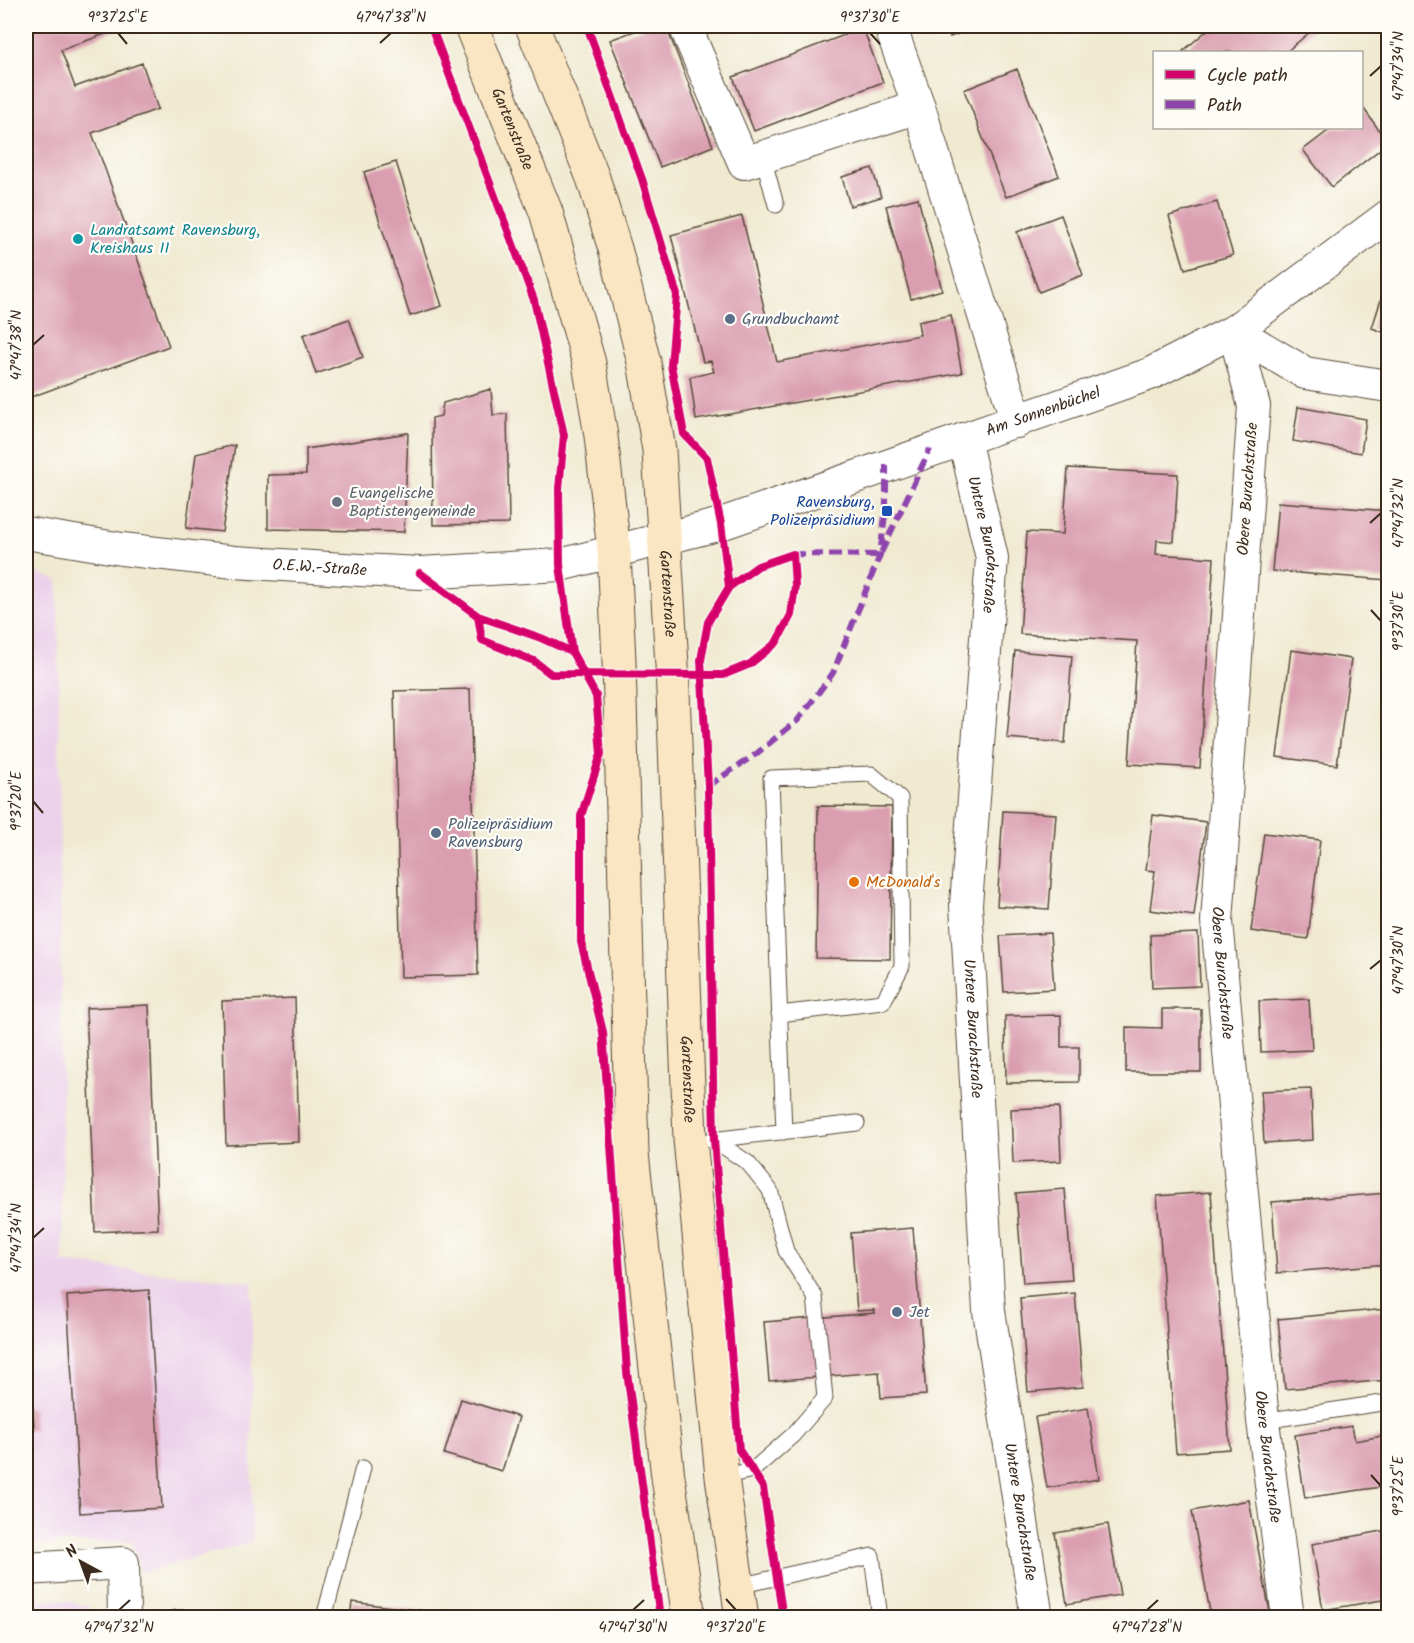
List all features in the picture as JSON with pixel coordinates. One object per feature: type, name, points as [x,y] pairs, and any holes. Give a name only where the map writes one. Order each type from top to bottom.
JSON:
[{"type":"main road","name":"Gartenstraße","points":[[471,26],[546,212],[589,363],[614,551],[632,1153],[668,1477],[688,1617]]},
{"type":"main road","name":"Gartenstraße","points":[[532,26],[592,178],[644,362],[659,450],[722,1477],[740,1602]]},
{"type":"street","points":[[685,26],[744,163],[919,107]]},
{"type":"street","points":[[890,26],[919,107],[1017,422]]},
{"type":"street","name":"Am Sonnenbüchel","points":[[665,538],[721,524],[1150,374],[1234,331],[1389,216]]},
{"type":"street","points":[[1234,331],[1305,373],[1389,386]]},
{"type":"street","name":"Obere Burachstraße","points":[[1234,331],[1254,406],[1217,921],[1263,1420],[1287,1617]]},
{"type":"street","name":"Untere Burachstraße","points":[[964,438],[992,558],[966,905],[988,1299],[1037,1617]]},
{"type":"street","name":"O.E.W.-Straße","points":[[26,533],[122,549],[234,562],[410,573],[483,571],[560,565],[614,551]]},
{"type":"street","name":"Gartenstraße","points":[[614,551],[665,538]]},
{"type":"street","points":[[26,1569],[123,1563],[124,1617]]},
{"type":"lane","points":[[763,157],[776,205]]},
{"type":"lane","points":[[779,1014],[883,1002],[902,966],[900,798],[871,774],[771,778],[779,1014],[784,1132]]},
{"type":"lane","points":[[702,1139],[857,1124]]},
{"type":"lane","points":[[702,1139],[748,1163],[770,1190],[786,1251],[815,1297],[825,1398],[793,1435],[753,1470],[722,1477]]},
{"type":"lane","points":[[1263,1420],[1389,1402]]},
{"type":"lane","points":[[324,1617],[363,1468]]},
{"type":"lane","points":[[740,1602],[872,1556],[880,1617]]},
{"type":"lane","points":[[176,1617],[190,1617]]},
{"type":"shaded area","points":[[26,569],[58,580],[63,1263],[252,1282],[252,1542],[141,1573],[131,1541],[26,1545]]},
{"type":"shaded area","points":[[59,1599],[88,1606],[96,1617],[26,1617],[26,1600]]},
{"type":"building","name":"Landratsamt Ravensburg, Kreishaus II","points":[[26,26],[127,26],[61,50],[75,87],[142,63],[158,109],[92,133],[169,346],[26,399]]},
{"type":"building","points":[[648,26],[666,26],[713,146],[660,167],[610,40]]},
{"type":"building","points":[[946,26],[979,26],[950,37]]},
{"type":"building","points":[[1212,26],[1317,26],[1287,51],[1183,51]]},
{"type":"building","points":[[863,28],[883,82],[754,131],[733,77]]},
{"type":"building","points":[[1017,69],[1059,176],[1006,197],[964,90]]},
{"type":"building","points":[[1363,107],[1388,143],[1332,187],[1303,150],[1331,129],[1363,129]]},
{"type":"building","points":[[396,162],[442,306],[410,316],[364,172]]},
{"type":"building","points":[[872,168],[881,197],[850,206],[842,177]]},
{"type":"building","points":[[918,198],[942,290],[911,299],[886,206]]},
{"type":"building","points":[[1217,202],[1233,255],[1185,269],[1169,216]]},
{"type":"building","points":[[1061,215],[1083,275],[1039,292],[1017,232]]},
{"type":"building","name":"Grundbuchamt","points":[[742,216],[777,362],[920,335],[918,322],[951,315],[962,373],[696,420],[690,377],[714,372],[711,361],[703,362],[671,235]]},
{"type":"building","points":[[1388,277],[1388,334],[1372,328]]},
{"type":"building","points":[[349,319],[363,357],[316,374],[303,335]]},
{"type":"building","points":[[491,389],[493,415],[507,414],[509,524],[433,525],[432,418],[441,416],[443,403]]},
{"type":"building","points":[[1298,407],[1366,419],[1361,453],[1293,441]]},
{"type":"building","name":"Evangelische Baptistengemeinde","points":[[408,433],[404,532],[268,529],[268,475],[306,474],[306,449]]},
{"type":"building","points":[[235,445],[222,532],[186,528],[196,454]]},
{"type":"building","points":[[1068,468],[1178,474],[1174,542],[1157,540],[1156,554],[1214,558],[1200,768],[1129,764],[1137,641],[1020,634],[1027,532],[1063,534]]},
{"type":"building","points":[[1278,502],[1388,511],[1388,580],[1272,571]]},
{"type":"building","points":[[1291,650],[1351,659],[1337,765],[1277,757]]},
{"type":"building","points":[[1015,651],[1072,656],[1065,743],[1007,738]]},
{"type":"building","name":"Polizeipräsidium Ravensburg","points":[[470,689],[478,975],[401,977],[394,691]]},
{"type":"building","name":"McDonald's","points":[[818,806],[892,807],[890,959],[816,958]]},
{"type":"building","points":[[1003,811],[1056,814],[1049,909],[997,906]]},
{"type":"building","points":[[1153,815],[1206,822],[1194,916],[1150,910],[1155,871],[1146,870]]},
{"type":"building","points":[[1264,833],[1320,840],[1308,939],[1251,931]]},
{"type":"building","points":[[1050,933],[1054,989],[1004,992],[1000,936]]},
{"type":"building","points":[[1198,933],[1200,986],[1152,988],[1150,935]]},
{"type":"building","points":[[295,998],[299,1142],[226,1145],[222,1001]]},
{"type":"building","points":[[1309,999],[1312,1050],[1261,1052],[1259,1001]]},
{"type":"building","points":[[149,1005],[158,1229],[95,1232],[86,1008]]},
{"type":"building","points":[[1162,1009],[1201,1009],[1201,1072],[1126,1072],[1126,1027],[1162,1028]]},
{"type":"building","points":[[1061,1015],[1061,1047],[1079,1047],[1079,1082],[1006,1083],[1005,1016]]},
{"type":"building","points":[[1311,1089],[1313,1140],[1264,1143],[1261,1091]]},
{"type":"building","points":[[1059,1107],[1061,1161],[1013,1163],[1011,1109]]},
{"type":"building","points":[[1065,1189],[1072,1280],[1023,1283],[1016,1193]]},
{"type":"building","points":[[1211,1192],[1230,1449],[1176,1453],[1157,1196]]},
{"type":"building","points":[[1388,1193],[1388,1264],[1277,1273],[1272,1202]]},
{"type":"building","points":[[913,1228],[926,1395],[881,1398],[879,1372],[769,1381],[764,1322],[875,1313],[874,1310],[857,1311],[851,1233]]},
{"type":"building","points":[[149,1290],[162,1508],[80,1513],[67,1296]]},
{"type":"building","points":[[1075,1293],[1083,1387],[1028,1392],[1020,1298]]},
{"type":"building","points":[[1388,1309],[1388,1380],[1285,1389],[1278,1319]]},
{"type":"building","points":[[461,1399],[519,1417],[502,1471],[444,1454]]},
{"type":"building","points":[[26,1407],[33,1407],[34,1430],[26,1431]]},
{"type":"building","points":[[1088,1408],[1099,1479],[1047,1488],[1035,1417]]},
{"type":"building","points":[[1352,1426],[1355,1441],[1388,1435],[1388,1486],[1305,1498],[1295,1435]]},
{"type":"building","points":[[1249,1500],[1271,1618],[1211,1618],[1192,1511]]},
{"type":"building","points":[[1108,1524],[1120,1595],[1067,1604],[1055,1533]]},
{"type":"building","points":[[1388,1530],[1388,1599],[1323,1610],[1312,1544]]},
{"type":"building","points":[[352,1602],[463,1616],[463,1618],[350,1618]]},
{"type":"marked path","points":[[793,554],[880,555],[930,449]]},
{"type":"marked path","points":[[708,786],[756,754],[798,720],[833,673],[880,555],[886,507],[886,465]]},
{"type":"cycle path","points":[[431,26],[534,300],[564,435],[559,489],[560,565],[572,652],[596,696],[601,754],[581,816],[581,942],[603,1032],[627,1372],[660,1618]]},
{"type":"cycle path","points":[[587,26],[642,179],[677,295],[671,365],[684,434],[707,458],[721,524],[729,587],[708,622],[701,660],[708,786],[714,1140],[739,1450],[763,1487],[783,1618]]},
{"type":"cycle path","points":[[478,616],[482,640],[534,661],[551,674],[723,675],[750,664],[776,643],[791,615],[795,586],[793,554],[758,566],[729,587]]},
{"type":"cycle path","points":[[420,573],[478,616],[541,638],[572,652]]},
{"type":"place","name":"Landratsamt Ravensburg, Kreishaus II","points":[[78,239]]},
{"type":"place","name":"Grundbuchamt","points":[[730,319]]},
{"type":"place","name":"Evangelische Baptistengemeinde","points":[[337,502]]},
{"type":"place","name":"Ravensburg, Polizeipräsidium","points":[[887,511]]},
{"type":"place","name":"Polizeipräsidium Ravensburg","points":[[436,833]]},
{"type":"place","name":"McDonald's","points":[[854,882]]},
{"type":"place","name":"Jet","points":[[897,1312]]}]
